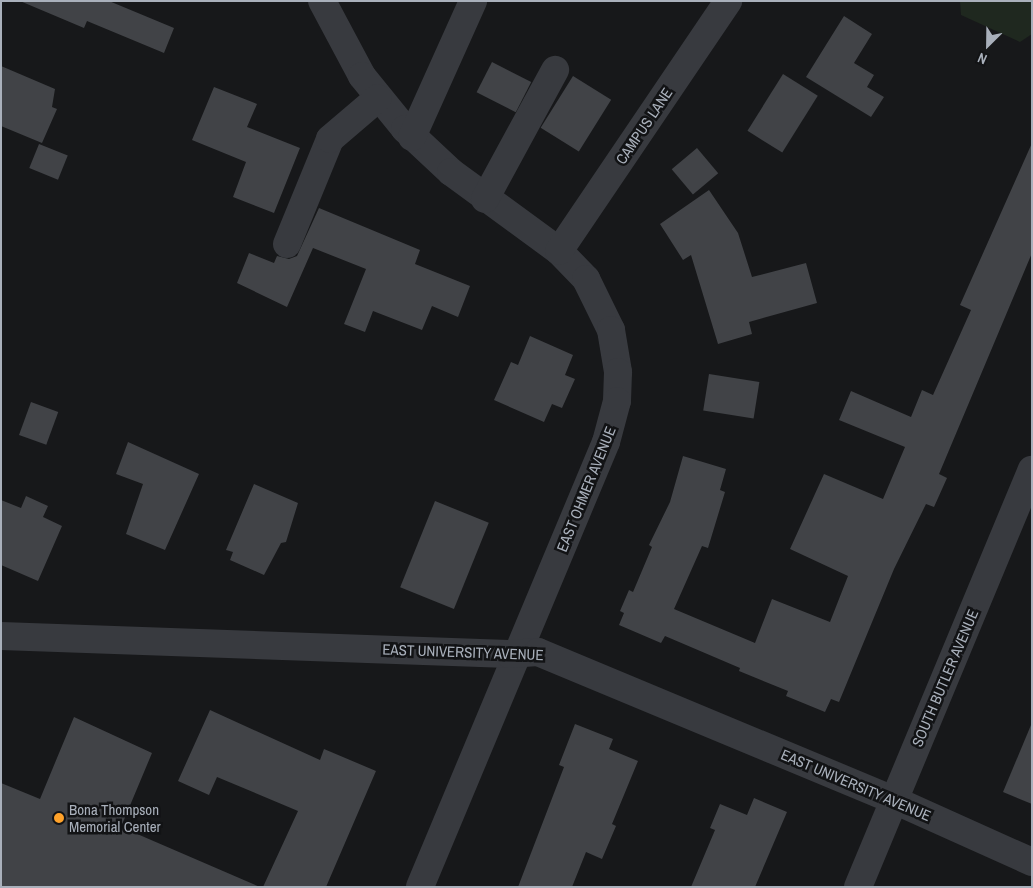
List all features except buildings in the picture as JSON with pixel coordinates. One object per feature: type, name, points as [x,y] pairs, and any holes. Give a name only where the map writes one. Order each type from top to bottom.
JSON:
[{"type":"street","name":"EAST OHMER AVENUE","points":[[322,1],[347,53],[378,98],[412,137],[486,199],[559,251],[586,279],[612,330],[618,372],[617,401],[606,442],[420,887]]},
{"type":"street","points":[[412,137],[473,1]]},
{"type":"street","name":"CAMPUS LANE","points":[[559,251],[728,1]]},
{"type":"street","points":[[486,199],[555,70]]},
{"type":"street","points":[[287,244],[330,139],[378,98]]},
{"type":"street","name":"SOUTH BUTLER AVENUE","points":[[858,887],[1032,470]]},
{"type":"street","name":"EAST UNIVERSITY AVENUE","points":[[1,636],[549,654],[894,800],[1032,862]]},
{"type":"shaded area","points":[[960,1],[1032,1],[1032,34],[1020,42],[961,15]]},
{"type":"place","name":"Bona Thompson Memorial Center","points":[[59,818]]}]
